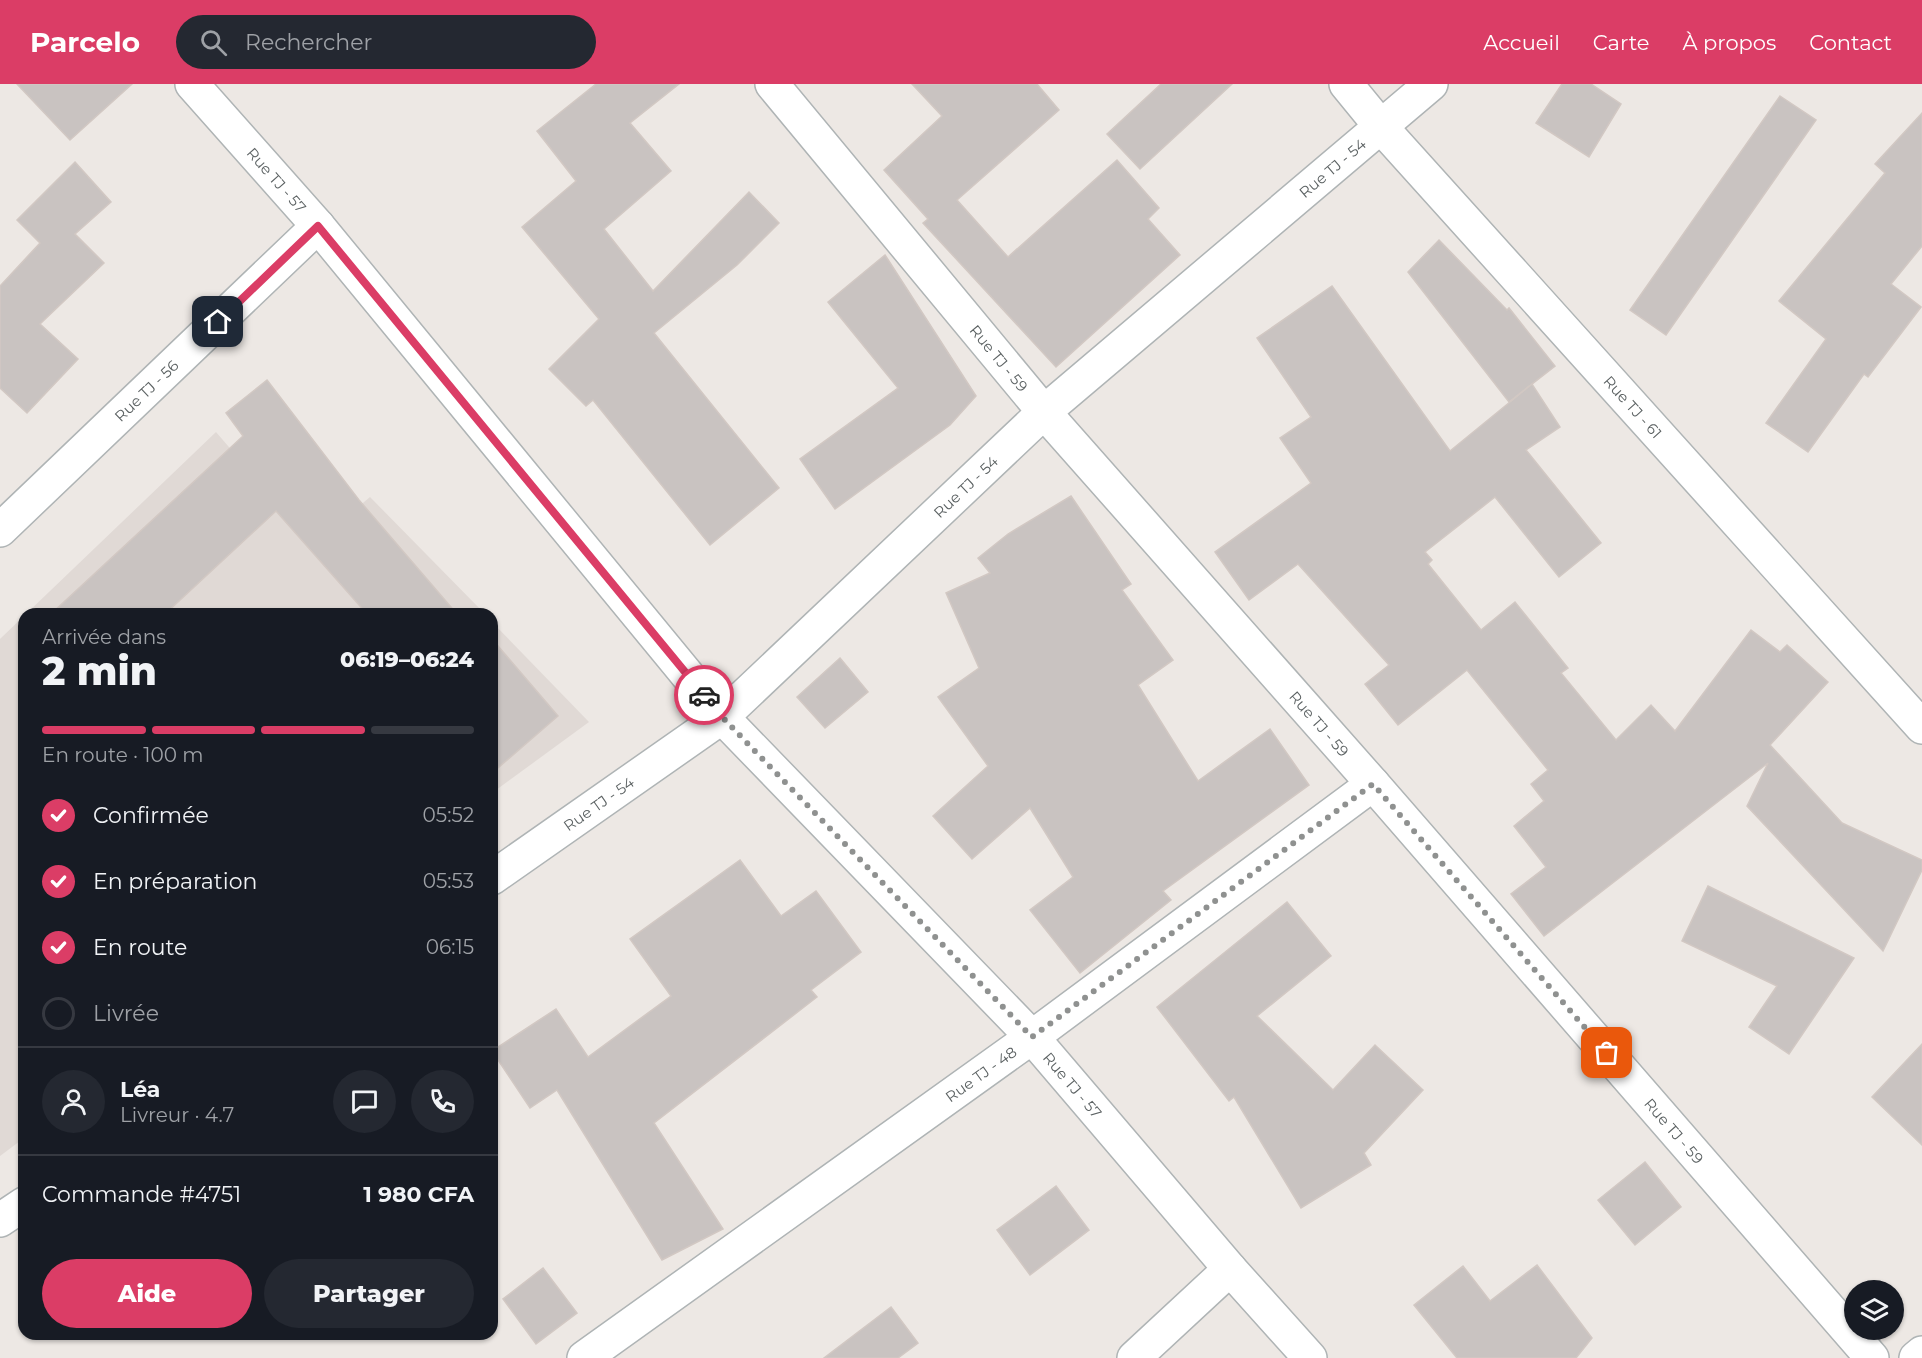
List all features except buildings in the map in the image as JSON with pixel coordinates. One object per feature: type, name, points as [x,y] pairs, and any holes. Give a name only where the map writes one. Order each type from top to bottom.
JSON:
[{"type":"street","name":"Rue TJ - 57","points":[[192,84],[318,226],[722,717],[1032,1037],[1230,1269],[1310,1358]]},
{"type":"street","name":"Rue TJ - 59","points":[[772,84],[1044,412],[1373,784],[1872,1358]]},
{"type":"street","name":"Rue TJ - 61","points":[[1346,84],[1382,128],[1922,727]]},
{"type":"street","name":"Rue TJ - 54","points":[[498,874],[722,717],[1044,412],[1382,128],[1431,84]]},
{"type":"street","name":"Rue TJ - 56","points":[[0,530],[318,226]]},
{"type":"street","name":"Rue TJ - 48","points":[[584,1358],[1032,1037],[1373,784]]},
{"type":"street","points":[[0,1220],[18,1208]]},
{"type":"street","points":[[1134,1358],[1230,1269]]},
{"type":"street","points":[[1916,1358],[1922,1353]]},
{"type":"shaded area","points":[[216,432],[313,545],[370,497],[479,608],[32,608]]},
{"type":"shaded area","points":[[18,622],[18,1142],[0,1156],[0,639]]},
{"type":"shaded area","points":[[498,628],[589,722],[498,789]]},
{"type":"way so far","points":[[704,695],[722,717],[1032,1037],[1373,784],[1607,1053]]},
{"type":"route","points":[[218,322],[318,226],[704,695]]}]
